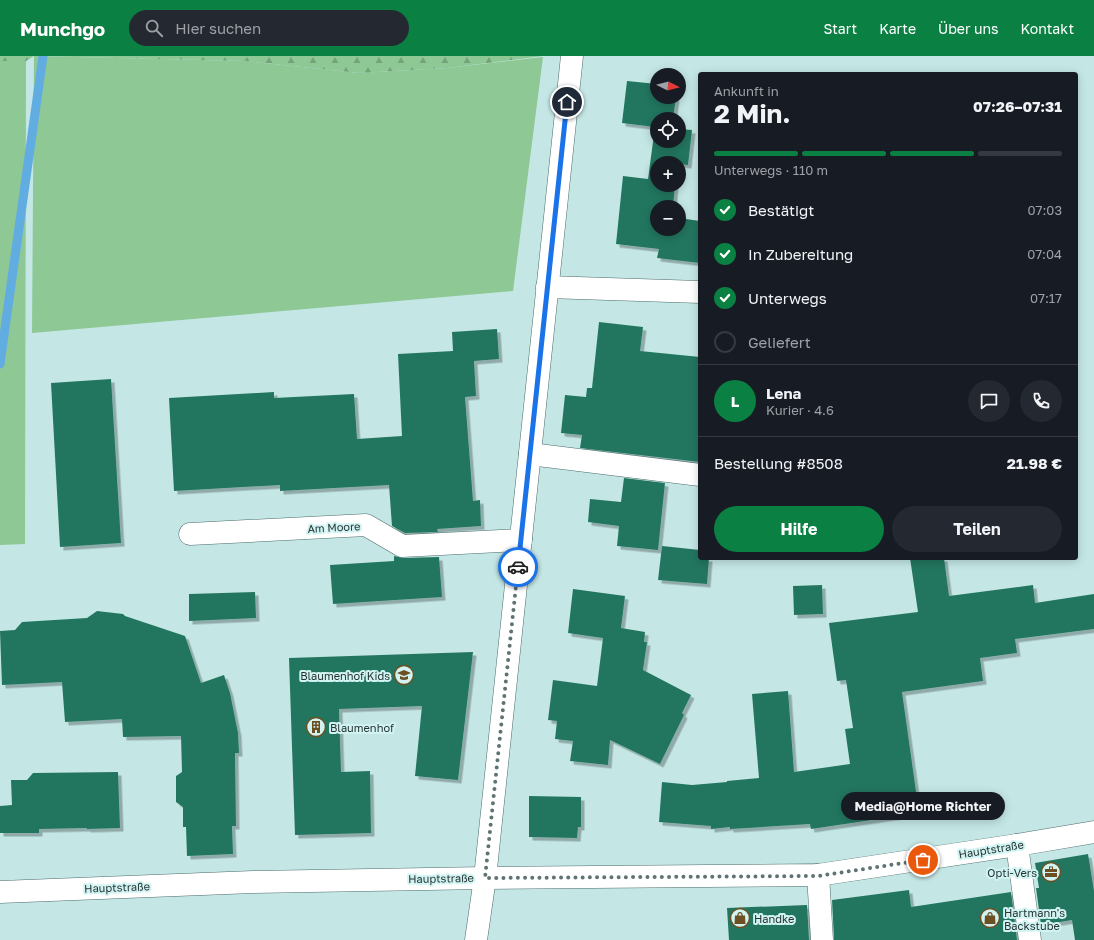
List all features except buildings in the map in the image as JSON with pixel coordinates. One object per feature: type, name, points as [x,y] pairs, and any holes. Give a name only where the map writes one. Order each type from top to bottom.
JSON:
[{"type":"street","points":[[476,940],[485,878],[572,56]]},
{"type":"street","points":[[547,288],[698,292]]},
{"type":"street","points":[[530,454],[698,475]]},
{"type":"street","name":"Am Moore","points":[[190,534],[366,525],[402,546],[521,540]]},
{"type":"street","name":"Hauptstraße","points":[[0,892],[253,882],[485,878],[818,876],[1094,832]]},
{"type":"street","points":[[1016,845],[1030,940]]},
{"type":"street","points":[[818,876],[822,940]]},
{"type":"green space","points":[[0,56],[34,56],[26,61],[0,61]]},
{"type":"green space","points":[[34,56],[244,61],[359,73],[447,68],[543,57],[513,291],[32,333]]},
{"type":"green space","points":[[34,56],[543,56],[447,68],[359,73],[244,61]]},
{"type":"green space","points":[[0,61],[26,61],[25,544],[0,545]]},
{"type":"waterway","points":[[0,364],[43,56]]},
{"type":"way so far","points":[[518,567],[485,878],[818,876],[923,860]]},
{"type":"place","name":"Blaumenhof Kids","points":[[404,675]]},
{"type":"place","name":"Blaumenhof","points":[[316,727]]},
{"type":"place","name":"Media@Home Richter","points":[[923,860]]},
{"type":"place","name":"Opti-Vers","points":[[1051,872]]},
{"type":"place","name":"Handke","points":[[740,918]]},
{"type":"place","name":"Hartmann's Backstube","points":[[990,918]]},
{"type":"route","points":[[518,567],[567,102]]}]
